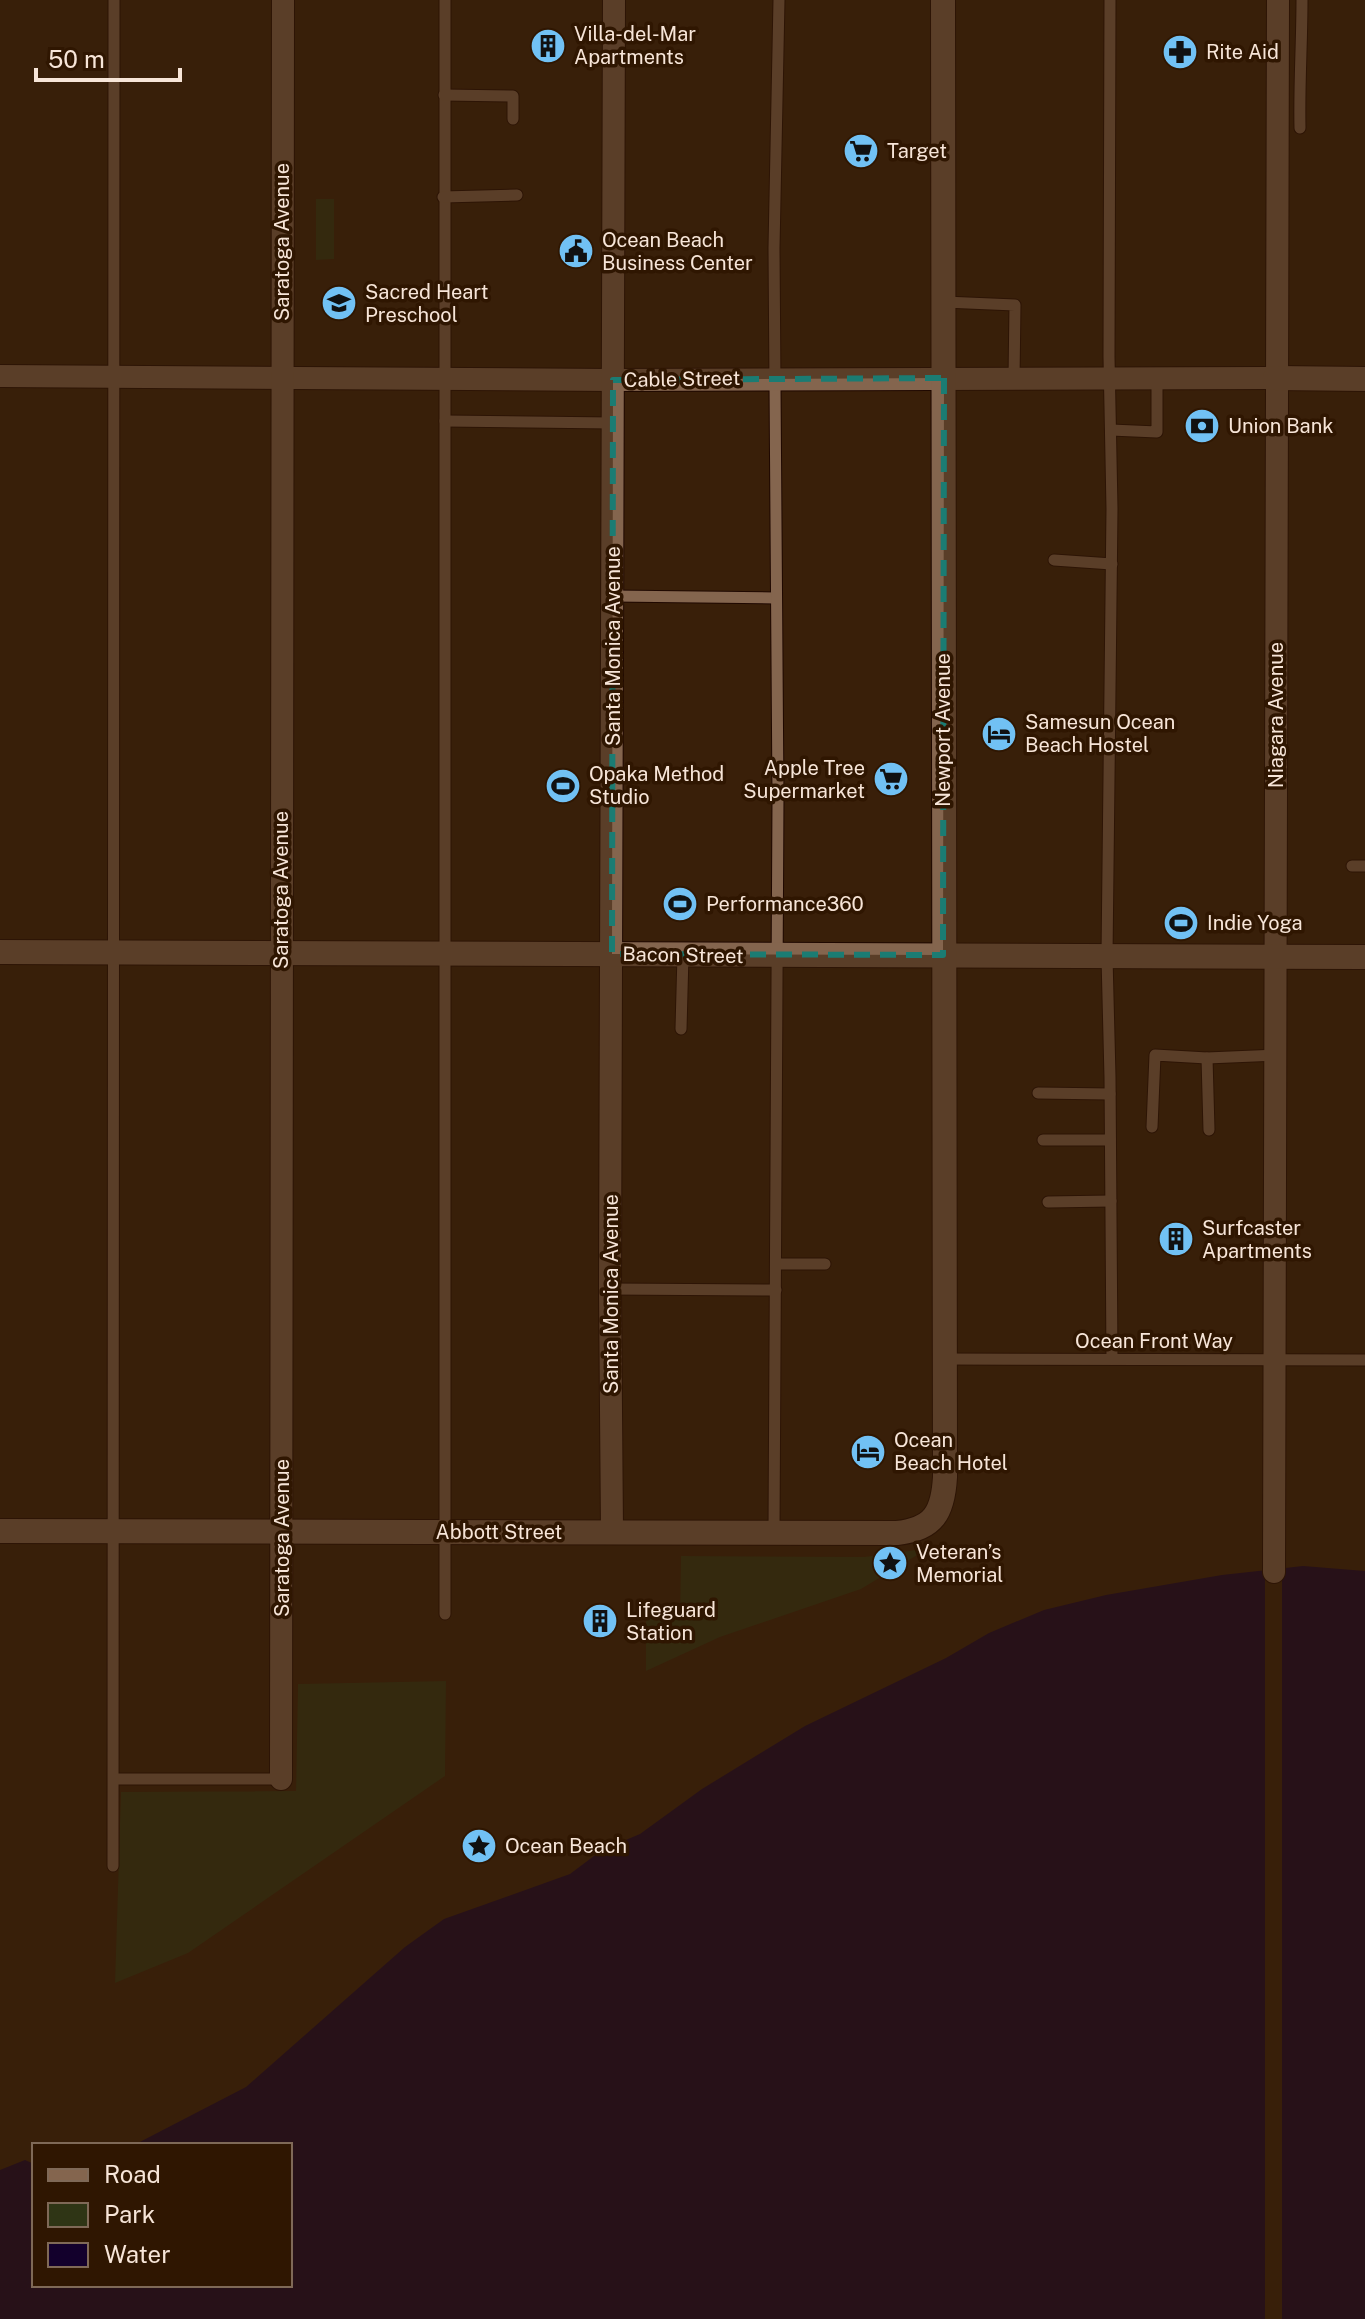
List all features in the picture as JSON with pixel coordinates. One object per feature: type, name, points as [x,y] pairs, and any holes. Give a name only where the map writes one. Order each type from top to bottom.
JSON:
[{"type":"street","name":"Saratoga Avenue","points":[[281,1779],[283,0]]},
{"type":"street","name":"Santa Monica Avenue","points":[[612,1531],[614,0]]},
{"type":"street","name":"Newport Avenue","points":[[943,0],[944,1461]]},
{"type":"street","name":"Niagara Avenue","points":[[1274,1572],[1275,378],[1292,122],[1288,68],[1277,33],[1278,0]]},
{"type":"street","name":"Cable Street","points":[[0,376],[613,380],[1365,379]]},
{"type":"street","name":"Bacon Street","points":[[0,952],[1365,957]]},
{"type":"street","name":"Abbott Street","points":[[0,1531],[914,1531],[928,1524],[936,1514],[944,1489],[944,1461]]},
{"type":"lane","points":[[113,1866],[114,0]]},
{"type":"lane","points":[[445,0],[445,1614]]},
{"type":"lane","points":[[774,1532],[777,956],[774,378],[779,0]]},
{"type":"lane","points":[[1110,0],[1112,564],[1107,957],[1112,1359]]},
{"type":"lane","points":[[1288,68],[1302,32],[1302,0]]},
{"type":"lane","points":[[1277,33],[1302,32]]},
{"type":"lane","points":[[444,95],[513,96],[513,119]]},
{"type":"lane","points":[[443,197],[517,195]]},
{"type":"lane","points":[[944,302],[1015,305],[1014,379]]},
{"type":"lane","points":[[1111,430],[1157,432],[1157,378]]},
{"type":"lane","points":[[445,421],[612,423]]},
{"type":"lane","points":[[1054,560],[1112,564]]},
{"type":"lane","points":[[613,596],[776,598]]},
{"type":"lane","points":[[1352,866],[1365,866]]},
{"type":"lane","points":[[681,1029],[683,955]]},
{"type":"lane","points":[[1152,1127],[1155,1055],[1207,1058],[1275,1055]]},
{"type":"lane","points":[[1207,1058],[1209,1130]]},
{"type":"lane","points":[[1038,1093],[1110,1094]]},
{"type":"lane","points":[[1043,1140],[1110,1140]]},
{"type":"lane","points":[[1048,1202],[1111,1201]]},
{"type":"lane","points":[[776,1264],[825,1264]]},
{"type":"lane","points":[[610,1289],[776,1290]]},
{"type":"lane","name":"Ocean Front Way","points":[[943,1359],[1365,1360]]},
{"type":"lane","points":[[114,1779],[281,1779]]},
{"type":"highlighted area","points":[[944,378],[943,955],[612,954],[613,380]]},
{"type":"green space","points":[[316,199],[334,199],[334,259],[316,260]]},
{"type":"green space","points":[[916,1550],[919,1554],[861,1589],[720,1637],[646,1671],[646,1617],[680,1617],[681,1556],[864,1557]]},
{"type":"green space","points":[[446,1681],[445,1776],[188,1953],[115,1983],[121,1792],[296,1791],[298,1684]]},
{"type":"water","points":[[1303,1566],[1365,1571],[1365,2319],[0,2319],[0,2170],[25,2160],[32,2163],[32,2287],[292,2287],[292,2143],[138,2143],[246,2087],[405,1947],[444,1919],[570,1874],[602,1850],[640,1834],[702,1789],[805,1726],[946,1658],[989,1633],[1044,1610],[1106,1595],[1222,1575]]},
{"type":"pier","points":[[1282,1564],[1282,2319],[1265,2319],[1265,1566]]},
{"type":"place","name":"Villa-del-Mar Apartments","points":[[548,46]]},
{"type":"place","name":"Rite Aid","points":[[1180,52]]},
{"type":"place","name":"Target","points":[[861,151]]},
{"type":"place","name":"Ocean Beach Business Center","points":[[576,251]]},
{"type":"place","name":"Sacred Heart Preschool","points":[[339,303]]},
{"type":"place","name":"Union Bank","points":[[1202,426]]},
{"type":"place","name":"Samesun Ocean Beach Hostel","points":[[999,734]]},
{"type":"place","name":"Apple Tree Supermarket","points":[[891,779]]},
{"type":"place","name":"Opaka Method Studio","points":[[563,786]]},
{"type":"place","name":"Performance360","points":[[680,904]]},
{"type":"place","name":"Indie Yoga","points":[[1181,923]]},
{"type":"place","name":"Surfcaster Apartments","points":[[1176,1239]]},
{"type":"place","name":"Ocean Beach Hotel","points":[[868,1452]]},
{"type":"place","name":"Veteran’s Memorial","points":[[890,1563]]},
{"type":"place","name":"Lifeguard Station","points":[[600,1621]]},
{"type":"place","name":"Ocean Beach","points":[[479,1846]]}]
